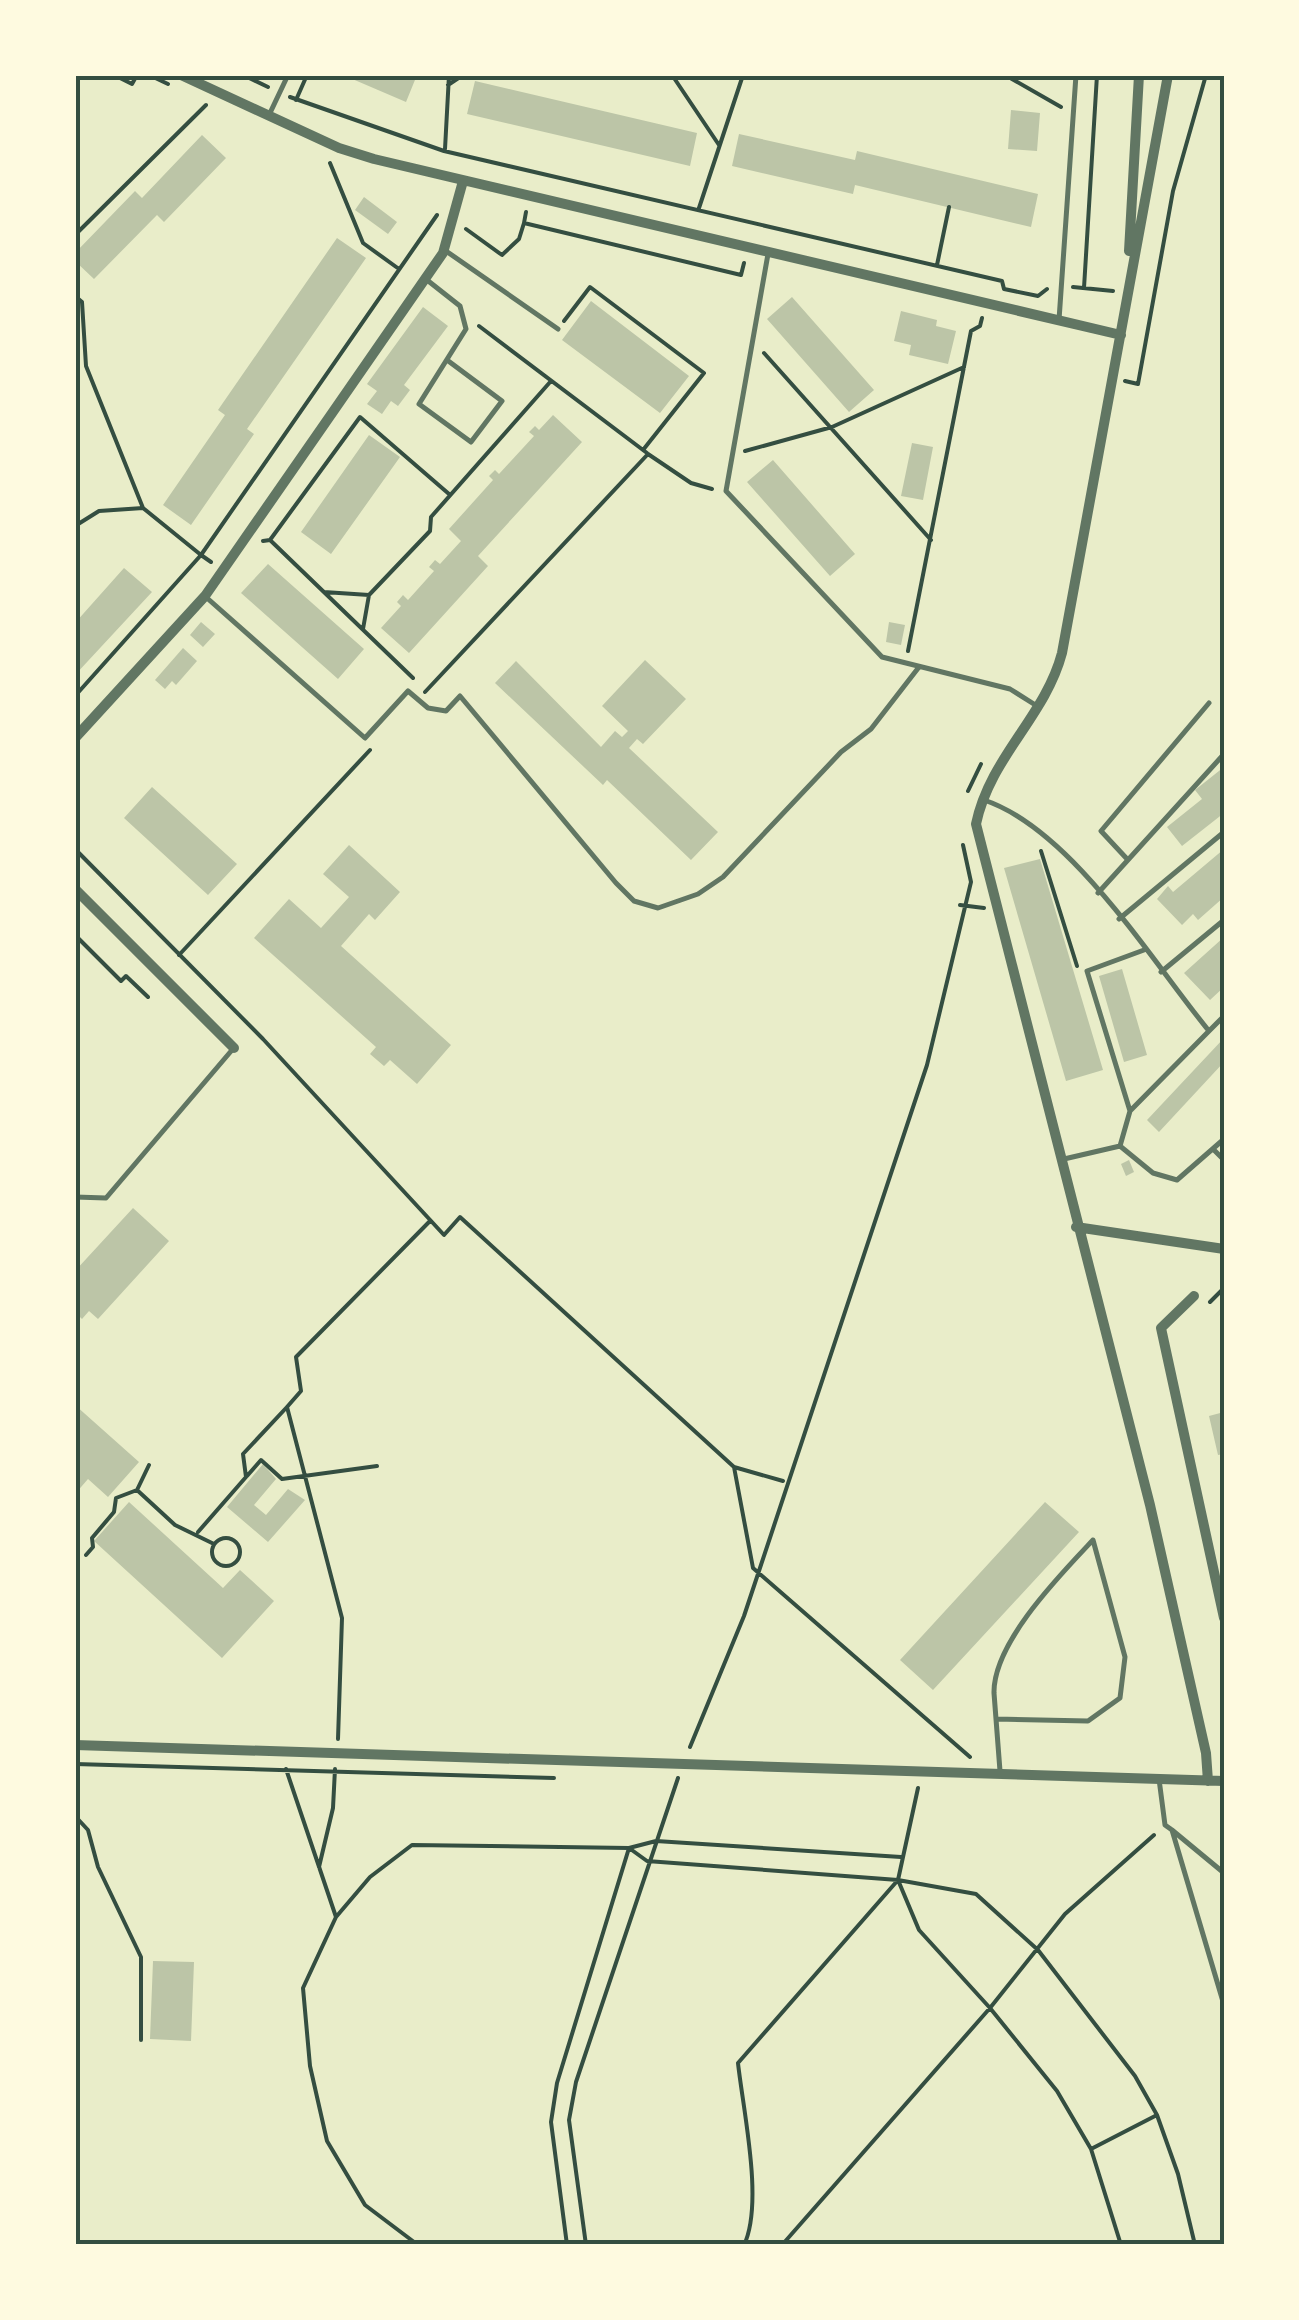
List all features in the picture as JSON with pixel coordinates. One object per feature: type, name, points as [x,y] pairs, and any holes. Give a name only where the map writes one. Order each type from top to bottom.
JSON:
[{"type":"street","points":[[181,75],[339,148],[1120,335]]},
{"type":"street","points":[[1126,292],[1139,75]]},
{"type":"street","points":[[1168,75],[1062,653],[1056,674],[986,784],[976,824],[1076,1227],[1150,1504],[1202,1734],[1208,1781]]},
{"type":"street","points":[[75,738],[205,596],[444,250],[463,180]]},
{"type":"street","points":[[75,889],[234,1048]]},
{"type":"street","points":[[1076,1227],[1224,1248]]},
{"type":"street","points":[[1194,1296],[1161,1328],[1224,1618]]},
{"type":"street","points":[[75,1745],[1224,1782]]},
{"type":"lane","points":[[269,116],[288,75]]},
{"type":"lane","points":[[1059,320],[1076,75]]},
{"type":"lane","points":[[444,250],[558,329]]},
{"type":"lane","points":[[768,251],[726,492],[882,657],[1010,689],[1037,706]]},
{"type":"lane","points":[[425,278],[460,306],[466,329],[418,404],[471,442],[502,401],[447,360]]},
{"type":"lane","points":[[205,596],[365,738],[408,691],[428,708],[446,711],[460,696],[616,883],[634,901],[658,908],[698,894],[723,877],[841,752],[871,729],[919,667]]},
{"type":"lane","points":[[1128,860],[1101,831],[1209,703]]},
{"type":"lane","points":[[1098,894],[1224,754]]},
{"type":"lane","points":[[981,799],[1011,809],[1046,834],[1209,1031]]},
{"type":"lane","points":[[1119,919],[1224,832]]},
{"type":"lane","points":[[1161,972],[1224,920]]},
{"type":"lane","points":[[1130,1111],[1087,971],[1144,950]]},
{"type":"lane","points":[[1120,1146],[1130,1111],[1224,1016]]},
{"type":"lane","points":[[75,1197],[106,1198],[234,1048]]},
{"type":"lane","points":[[1120,1146],[1153,1173],[1170,1180],[1184,1178],[1224,1139]]},
{"type":"lane","points":[[1060,1160],[1120,1146]]},
{"type":"lane","points":[[1214,1150],[1224,1160]]},
{"type":"lane","points":[[996,1719],[1088,1721],[1120,1698],[1125,1657],[1092,1540],[1040,1597],[998,1667],[996,1719],[1000,1774]]},
{"type":"lane","points":[[1159,1779],[1169,1827],[1224,2004]]},
{"type":"lane","points":[[1169,1827],[1224,1873]]},
{"type":"path","points":[[114,75],[132,84],[137,75]]},
{"type":"path","points":[[243,75],[296,100],[444,151],[1002,281],[1004,289],[1038,296],[1050,284],[1126,292]]},
{"type":"path","points":[[296,100],[308,75]]},
{"type":"path","points":[[438,174],[444,151],[448,75]]},
{"type":"path","points":[[448,86],[463,75]]},
{"type":"path","points":[[672,75],[719,144]]},
{"type":"path","points":[[699,208],[744,75]]},
{"type":"path","points":[[1005,75],[1061,107]]},
{"type":"path","points":[[1084,288],[1097,75]]},
{"type":"path","points":[[1112,379],[1138,384],[1173,191],[1206,75]]},
{"type":"path","points":[[75,236],[207,104]]},
{"type":"path","points":[[328,159],[364,243],[400,269]]},
{"type":"path","points":[[75,696],[201,555],[442,207]]},
{"type":"path","points":[[937,265],[949,208]]},
{"type":"path","points":[[456,256],[469,215]]},
{"type":"path","points":[[465,228],[502,255],[519,239],[524,223]]},
{"type":"path","points":[[418,700],[646,452],[704,373],[590,287],[558,329]]},
{"type":"path","points":[[75,296],[82,302],[86,366],[143,508],[222,570]]},
{"type":"path","points":[[478,318],[479,326],[646,452],[692,483],[726,492]]},
{"type":"path","points":[[751,348],[768,354],[931,540]]},
{"type":"path","points":[[733,454],[832,428],[964,367],[906,663]]},
{"type":"path","points":[[363,630],[369,595],[430,531],[431,517],[551,381]]},
{"type":"path","points":[[257,542],[270,540],[360,417],[450,495]]},
{"type":"path","points":[[75,526],[99,511],[143,508]]},
{"type":"path","points":[[270,540],[426,690]]},
{"type":"path","points":[[324,592],[369,595]]},
{"type":"path","points":[[179,955],[378,742]]},
{"type":"path","points":[[966,798],[986,756]]},
{"type":"path","points":[[690,1747],[758,1573],[927,1065],[971,882],[962,838]]},
{"type":"path","points":[[1039,848],[1079,974],[1087,971]]},
{"type":"path","points":[[75,849],[444,1235],[460,1217],[734,1467],[783,1481]]},
{"type":"path","points":[[75,935],[121,981],[126,976],[148,997]]},
{"type":"path","points":[[246,1477],[243,1454],[301,1391],[296,1357],[430,1221]]},
{"type":"path","points":[[287,1408],[342,1618],[338,1737]]},
{"type":"path","points":[[198,1533],[261,1460],[282,1479],[377,1466]]},
{"type":"path","points":[[86,1556],[92,1538],[114,1512],[116,1498],[137,1490],[149,1464]]},
{"type":"path","points":[[734,1467],[753,1568],[972,1758]]},
{"type":"path","points":[[137,1490],[174,1525],[198,1533],[214,1544]]},
{"type":"path","points":[[228,1538],[235,1541],[240,1548],[235,1563],[228,1566],[214,1560],[214,1544],[228,1538]]},
{"type":"path","points":[[288,1751],[286,1770],[336,1917]]},
{"type":"path","points":[[75,1764],[563,1778]]},
{"type":"path","points":[[586,2245],[569,2120],[576,2082],[682,1764]]},
{"type":"path","points":[[319,1867],[333,1808],[334,1771]]},
{"type":"path","points":[[658,1781],[677,1782]]},
{"type":"path","points":[[902,1787],[921,1788],[898,1880],[920,1930],[1057,2091],[1091,2149],[1121,2245]]},
{"type":"path","points":[[75,1816],[88,1830],[98,1867],[141,1957],[141,2040]]},
{"type":"path","points":[[782,2245],[990,2008],[1065,1914],[1169,1827]]},
{"type":"path","points":[[418,2245],[364,2205],[327,2141],[310,2066],[303,1988],[336,1917],[370,1876],[412,1845],[628,1848],[656,1840],[901,1857]]},
{"type":"path","points":[[628,1848],[647,1860],[898,1880],[976,1894],[1038,1950],[1107,2034],[1157,2114],[1178,2174],[1195,2245]]},
{"type":"path","points":[[568,2245],[551,2122],[557,2083],[628,1848]]},
{"type":"path","points":[[744,2245],[749,2235],[751,2179],[738,2063],[898,1880]]},
{"type":"path","points":[[1091,2149],[1157,2114]]},
{"type":"path","points":[[400,2235],[406,2245]]},
{"type":"building","points":[[343,75],[417,75],[406,102]]},
{"type":"building","points":[[475,81],[697,133],[690,166],[467,114]]},
{"type":"building","points":[[1011,110],[1040,113],[1037,151],[1008,149]]},
{"type":"building","points":[[739,134],[855,160],[857,151],[1038,194],[1031,227],[855,185],[853,194],[732,166]]},
{"type":"building","points":[[202,135],[226,158],[164,222],[157,215],[94,279],[75,261],[75,253],[135,191],[142,198]]},
{"type":"building","points":[[364,197],[397,222],[388,234],[355,210]]},
{"type":"building","points":[[337,238],[366,258],[247,429],[254,434],[191,525],[163,505],[225,415],[218,410]]},
{"type":"building","points":[[792,297],[874,390],[849,412],[767,319]]},
{"type":"building","points":[[591,301],[689,376],[660,413],[562,340]]},
{"type":"building","points":[[423,307],[448,326],[404,385],[410,390],[398,406],[391,401],[382,414],[367,404],[377,391],[367,384]]},
{"type":"building","points":[[901,311],[937,320],[936,326],[956,331],[948,364],[909,355],[911,345],[894,341]]},
{"type":"building","points":[[553,415],[582,442],[478,556],[488,566],[409,653],[381,628],[401,606],[397,602],[403,595],[408,600],[434,571],[429,567],[435,560],[440,564],[461,541],[449,529],[493,480],[489,476],[495,470],[499,474],[534,436],[529,432],[535,426],[539,430]]},
{"type":"building","points":[[369,435],[400,457],[331,554],[301,532]]},
{"type":"building","points":[[912,443],[933,447],[923,500],[901,496]]},
{"type":"building","points":[[773,460],[855,554],[830,576],[747,482]]},
{"type":"building","points":[[268,564],[364,649],[338,679],[241,593]]},
{"type":"building","points":[[124,568],[152,592],[75,675],[75,623]]},
{"type":"building","points":[[201,622],[215,634],[203,647],[190,635]]},
{"type":"building","points":[[889,622],[905,625],[901,645],[886,642]]},
{"type":"building","points":[[183,648],[197,661],[176,685],[172,681],[165,689],[155,680]]},
{"type":"building","points":[[645,660],[686,699],[643,744],[637,739],[629,748],[718,832],[691,860],[607,780],[603,785],[495,683],[516,661],[601,747],[615,731],[622,737],[628,731],[602,706]]},
{"type":"building","points":[[1224,767],[1224,813],[1182,846],[1167,827],[1202,799],[1195,790]]},
{"type":"building","points":[[152,787],[237,864],[208,895],[124,818]]},
{"type":"building","points":[[349,845],[400,892],[375,920],[369,914],[341,946],[451,1045],[417,1084],[390,1060],[384,1066],[370,1054],[376,1047],[254,938],[289,899],[321,928],[349,897],[323,874]]},
{"type":"building","points":[[1224,849],[1224,897],[1198,920],[1193,914],[1182,925],[1157,899],[1168,886],[1173,892]]},
{"type":"building","points":[[1040,859],[1103,1070],[1066,1081],[1004,868]]},
{"type":"building","points":[[1224,937],[1224,987],[1210,1000],[1184,973]]},
{"type":"building","points":[[1122,969],[1147,1055],[1124,1062],[1099,976]]},
{"type":"building","points":[[1224,1038],[1224,1062],[1159,1132],[1147,1120]]},
{"type":"building","points":[[1129,1160],[1134,1172],[1126,1176],[1121,1164]]},
{"type":"building","points":[[133,1208],[169,1241],[98,1319],[89,1311],[82,1319],[75,1312],[75,1271]]},
{"type":"building","points":[[75,1405],[139,1462],[108,1497],[88,1479],[75,1494]]},
{"type":"building","points":[[1224,1412],[1224,1454],[1218,1455],[1209,1416]]},
{"type":"building","points":[[263,1464],[276,1479],[254,1505],[266,1515],[288,1489],[305,1500],[268,1542],[227,1507]]},
{"type":"building","points":[[129,1502],[223,1588],[240,1570],[274,1601],[222,1658],[94,1541]]},
{"type":"building","points":[[1045,1502],[1079,1532],[933,1690],[900,1660]]},
{"type":"building","points":[[153,1961],[194,1962],[191,2041],[150,2039]]}]
